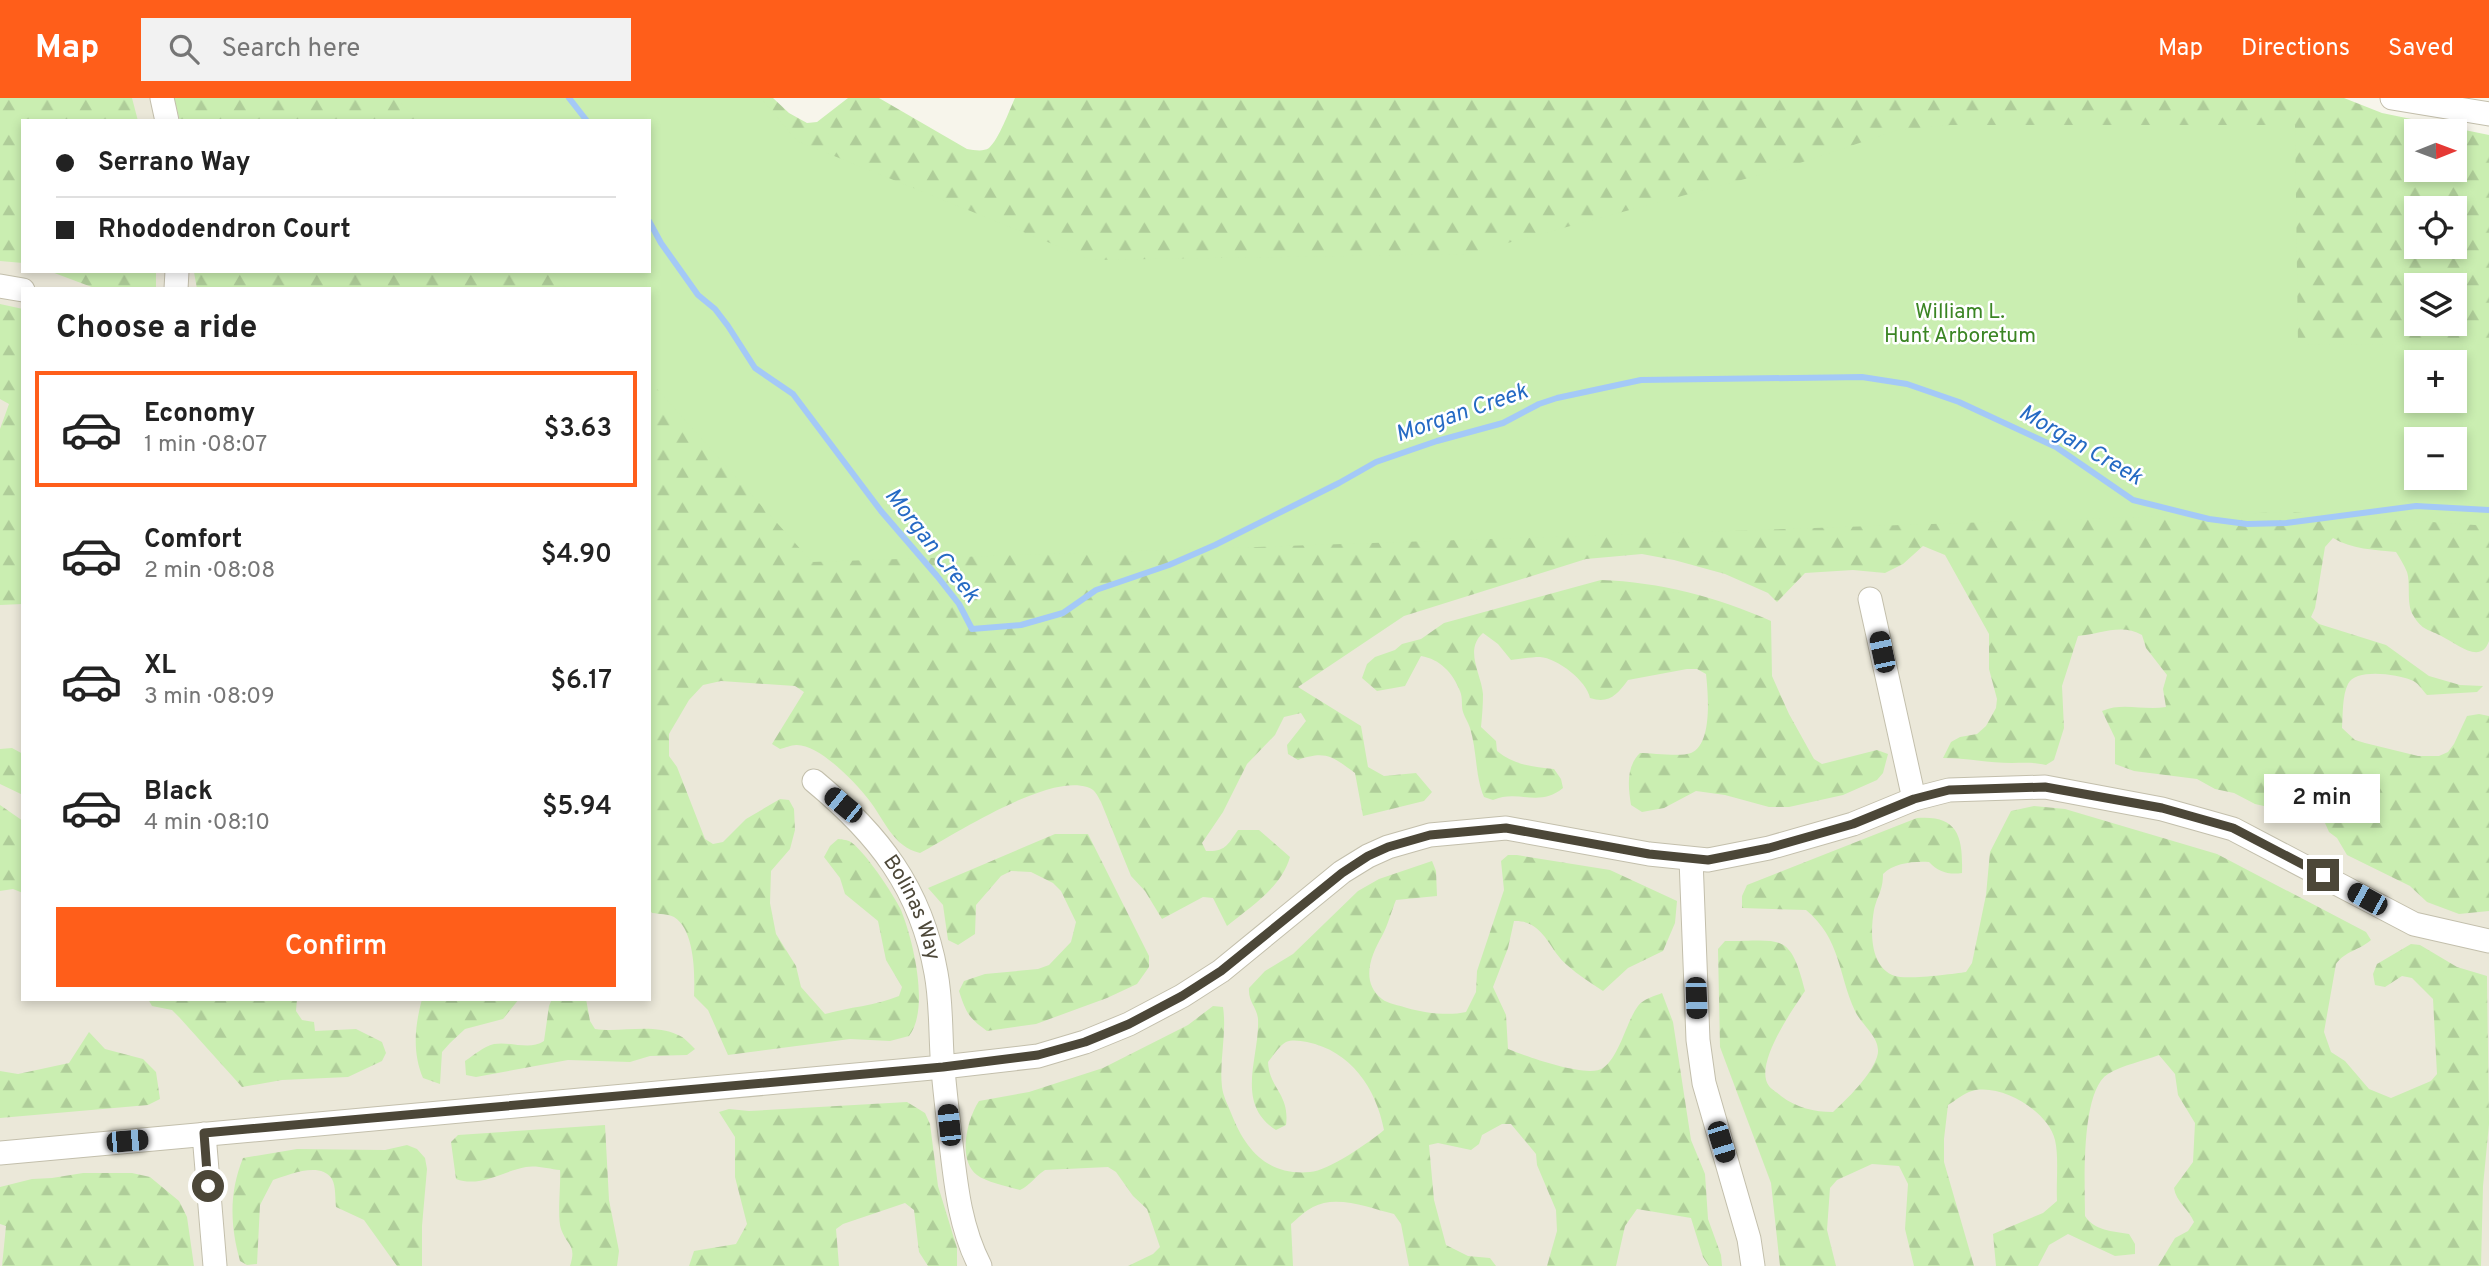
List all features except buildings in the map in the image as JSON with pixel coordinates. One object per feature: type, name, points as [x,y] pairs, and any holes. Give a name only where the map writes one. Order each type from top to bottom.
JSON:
[{"type":"street","points":[[162,98],[167,119]]},
{"type":"street","points":[[2392,98],[2489,114]]},
{"type":"street","points":[[0,286],[21,290]]},
{"type":"street","points":[[1870,599],[1914,799]]},
{"type":"street","name":"Bolinas Way","points":[[814,781],[868,830],[888,855],[920,915],[936,972],[956,1192],[967,1240],[979,1266]]},
{"type":"street","points":[[0,1153],[943,1067],[1038,1055],[1085,1042],[1129,1024],[1182,996],[1221,971],[1342,873],[1368,856],[1418,838],[1480,828],[1506,828],[1649,854],[1708,860],[1769,848],[1853,824],[1914,799],[1949,790],[2045,787],[2162,808],[2233,828],[2414,924],[2489,941]]},
{"type":"street","points":[[1691,859],[1698,1040],[1704,1083],[1749,1239],[1754,1266]]},
{"type":"street","points":[[204,1133],[215,1266]]},
{"type":"shaded area","points":[[0,98],[397,98],[415,119],[21,119],[21,273],[554,273],[565,287],[21,287],[21,1001],[651,1001],[651,380],[2489,526],[2489,1266],[0,1266]]},
{"type":"green space","points":[[0,98],[132,98],[137,119],[21,119],[21,263],[0,261]]},
{"type":"green space","points":[[174,98],[773,98],[789,113],[807,123],[817,122],[848,98],[879,98],[967,149],[978,150],[987,149],[993,144],[1015,98],[2344,98],[2382,113],[2411,119],[2404,119],[2404,182],[2468,182],[2468,131],[2489,135],[2489,641],[2480,651],[2468,651],[2423,627],[2411,610],[2407,572],[2396,552],[2355,547],[2333,538],[2325,547],[2315,608],[2311,617],[2319,624],[2386,645],[2429,676],[2460,685],[2483,686],[2477,692],[2427,695],[2416,682],[2405,678],[2387,674],[2359,676],[2352,679],[2346,689],[2342,728],[2355,740],[2365,743],[2418,756],[2439,756],[2448,752],[2454,744],[2467,716],[2489,716],[2489,911],[2459,914],[2427,902],[2410,886],[2347,855],[2325,823],[2317,818],[2255,804],[2197,779],[2134,771],[2115,764],[2115,738],[2102,711],[2118,707],[2166,707],[2163,689],[2167,675],[2146,648],[2142,635],[2127,630],[2111,630],[2078,636],[2062,686],[2064,728],[2054,760],[2046,765],[1943,758],[1951,742],[1960,737],[1977,734],[1986,726],[1996,708],[1997,699],[1989,669],[1989,634],[1945,555],[1923,546],[1903,564],[1885,573],[1853,570],[1805,573],[1777,602],[1768,593],[1725,574],[1642,554],[1586,559],[1404,616],[1298,687],[1361,726],[1368,767],[1384,776],[1416,773],[1432,792],[1424,801],[1363,816],[1355,773],[1329,757],[1316,756],[1298,760],[1288,754],[1287,745],[1306,721],[1301,713],[1284,717],[1275,735],[1247,764],[1223,812],[1202,843],[1206,851],[1218,850],[1226,846],[1238,830],[1259,830],[1290,857],[1280,878],[1272,887],[1227,926],[1213,898],[1203,897],[1162,919],[1145,891],[1131,876],[1101,802],[1090,788],[1070,785],[1026,797],[920,853],[896,839],[863,792],[826,757],[805,746],[794,745],[780,749],[772,744],[804,692],[795,686],[721,681],[703,685],[689,700],[669,734],[669,756],[677,767],[705,839],[713,844],[723,842],[746,819],[780,799],[789,800],[794,809],[795,830],[790,849],[771,871],[770,903],[776,934],[796,966],[801,987],[825,1014],[899,996],[902,987],[886,960],[878,921],[845,894],[840,878],[824,857],[838,839],[855,845],[878,872],[901,910],[914,956],[919,992],[915,1024],[909,1036],[890,1041],[850,1039],[728,1055],[708,1010],[694,996],[692,954],[686,932],[674,917],[651,912],[651,287],[197,287],[194,273],[651,273],[651,119],[179,119]]},
{"type":"green space","name":"William L. Hunt Arboretum","points":[[397,98],[761,98],[797,141],[1092,260],[1467,254],[1782,169],[1898,130],[1950,125],[2295,125],[2298,345],[2489,344],[2489,526],[2288,512],[812,562],[651,382],[651,287],[565,287],[554,273],[651,273],[651,119],[415,119]]},
{"type":"green space","points":[[54,273],[156,273],[156,287],[92,287]]},
{"type":"green space","points":[[0,304],[21,309],[21,604],[0,605],[0,429],[9,404],[0,399]]},
{"type":"green space","points":[[1601,580],[1688,592],[1771,621],[1772,676],[1814,759],[1822,764],[1877,750],[1888,754],[1883,773],[1877,780],[1843,795],[1789,807],[1769,807],[1725,795],[1696,791],[1664,808],[1642,812],[1631,805],[1629,784],[1632,764],[1640,753],[1680,755],[1691,753],[1698,748],[1703,740],[1708,717],[1706,674],[1697,669],[1687,669],[1628,680],[1612,697],[1597,700],[1590,698],[1588,691],[1577,678],[1555,661],[1540,657],[1511,660],[1498,644],[1483,633],[1477,640],[1474,654],[1483,694],[1481,727],[1496,741],[1497,751],[1503,756],[1524,764],[1554,769],[1563,788],[1545,797],[1511,796],[1493,800],[1484,797],[1461,694],[1454,678],[1445,668],[1434,660],[1421,656],[1405,686],[1377,691],[1362,678],[1367,664],[1375,657],[1395,650],[1402,644],[1421,639],[1444,623]]},
{"type":"green space","points":[[12,748],[21,753],[21,794],[0,784],[0,749]]},
{"type":"green space","points":[[0,805],[21,820],[21,892],[13,889],[0,891]]},
{"type":"green space","points":[[2034,806],[2065,809],[2217,854],[2366,932],[2371,940],[2336,964],[2324,1032],[2331,1052],[2345,1061],[2369,1089],[2391,1098],[2431,1081],[2437,1074],[2433,999],[2412,978],[2402,976],[2385,987],[2375,985],[2373,974],[2377,964],[2411,944],[2420,945],[2457,967],[2487,976],[2489,1124],[2483,1186],[2481,1266],[2158,1266],[2175,1238],[2188,1231],[2194,1222],[2174,1188],[2193,1162],[2195,1123],[2178,1095],[2175,1074],[2159,1055],[2108,1074],[2099,1084],[2088,1118],[2085,1216],[2094,1225],[2129,1234],[2135,1244],[2135,1254],[2115,1256],[2068,1234],[2049,1245],[2038,1266],[1996,1266],[1993,1234],[2043,1213],[2057,1201],[2057,1154],[2051,1129],[2033,1110],[2009,1095],[1984,1090],[1969,1092],[1948,1105],[1944,1139],[1944,1162],[1974,1266],[1914,1266],[1905,1229],[1908,1184],[1899,1166],[1872,1164],[1837,1180],[1830,1188],[1827,1230],[1836,1266],[1780,1266],[1771,1183],[1720,1047],[1718,949],[1725,941],[1771,941],[1788,949],[1794,958],[1805,991],[1770,1051],[1765,1077],[1770,1087],[1793,1104],[1833,1112],[1864,1079],[1874,1064],[1878,1050],[1875,1038],[1855,1011],[1832,945],[1817,921],[1806,910],[1742,908],[1742,896],[1747,885],[1917,818],[1941,820],[1950,824],[1959,839],[1962,873],[1944,872],[1929,862],[1911,862],[1888,870],[1883,874],[1875,905],[1872,938],[1876,957],[1887,972],[1895,976],[1919,977],[1966,972],[1972,963],[1986,895],[1990,852],[2011,811]]},
{"type":"green space","points":[[1055,834],[1088,834],[1149,956],[1149,967],[1137,984],[1107,998],[1036,1024],[987,1031],[972,1018],[964,1005],[959,991],[964,981],[985,974],[1038,969],[1049,965],[1071,942],[1076,922],[1061,891],[1053,883],[1031,872],[1011,871],[1001,876],[976,905],[975,934],[958,945],[948,940],[943,905],[928,888]]},
{"type":"green space","points":[[1508,855],[1610,870],[1677,901],[1675,923],[1663,951],[1628,968],[1603,991],[1567,965],[1539,930],[1524,922],[1514,921],[1508,948],[1493,987],[1506,1015],[1508,1049],[1584,1071],[1595,1071],[1609,1063],[1638,1006],[1662,993],[1673,1022],[1691,1140],[1705,1174],[1708,1219],[1721,1255],[1722,1266],[1709,1266],[1703,1257],[1691,1218],[1637,1209],[1625,1226],[1616,1266],[1547,1266],[1557,1231],[1556,1210],[1537,1165],[1536,1154],[1511,1124],[1502,1124],[1482,1135],[1479,1144],[1471,1150],[1438,1143],[1429,1145],[1434,1200],[1446,1245],[1468,1256],[1490,1258],[1496,1266],[1409,1266],[1401,1224],[1394,1214],[1353,1203],[1332,1202],[1313,1207],[1291,1224],[1293,1266],[1128,1266],[1153,1254],[1160,1247],[1147,1209],[1133,1196],[1116,1172],[1108,1167],[1045,1170],[1020,1190],[986,1180],[971,1168],[967,1160],[966,1139],[979,1101],[1029,1092],[1103,1068],[1188,1025],[1213,1006],[1223,1007],[1223,1094],[1243,1138],[1251,1149],[1270,1165],[1295,1172],[1318,1170],[1348,1155],[1384,1130],[1368,1086],[1349,1063],[1323,1047],[1294,1040],[1286,1042],[1268,1062],[1269,1071],[1285,1106],[1286,1125],[1276,1130],[1263,1119],[1252,1093],[1258,1019],[1249,988],[1265,971],[1293,954],[1358,891],[1379,879],[1432,861],[1436,871],[1437,896],[1396,900],[1374,951],[1369,977],[1375,992],[1387,1002],[1436,1013],[1466,1012],[1476,992],[1477,971],[1504,890],[1501,861]]},
{"type":"green space","points":[[149,1001],[297,1001],[296,1011],[302,1020],[314,1022],[315,1031],[356,1029],[382,1042],[386,1053],[382,1061],[348,1077],[282,1080],[242,1087],[172,1010],[152,1006]]},
{"type":"green space","points":[[422,1001],[517,1001],[503,1019],[465,1029],[450,1043],[442,1052],[440,1084],[423,1078],[416,1048]]},
{"type":"green space","points":[[551,1001],[586,1001],[590,1021],[595,1029],[668,1031],[682,1037],[695,1049],[687,1055],[650,1056],[630,1062],[568,1060],[476,1077],[466,1075],[465,1061],[490,1045],[500,1043],[526,1046],[544,1041]]},
{"type":"green space","points":[[89,1032],[105,1049],[143,1059],[156,1072],[160,1099],[148,1105],[0,1118],[0,1071],[18,1074],[69,1063]]},
{"type":"green space","points":[[907,1102],[925,1113],[930,1124],[938,1186],[957,1248],[957,1266],[928,1266],[919,1252],[914,1210],[905,1203],[843,1224],[836,1229],[839,1266],[689,1266],[694,1251],[736,1244],[747,1224],[735,1177],[735,1137],[719,1112],[729,1109],[749,1111]]},
{"type":"green space","points":[[605,1125],[609,1200],[619,1251],[617,1266],[570,1266],[572,1249],[560,1224],[560,1170],[530,1167],[483,1180],[456,1179],[451,1142],[458,1135]]},
{"type":"green space","points":[[407,1145],[417,1149],[425,1158],[427,1169],[422,1266],[397,1266],[364,1220],[336,1207],[332,1179],[327,1174],[312,1170],[273,1180],[260,1205],[257,1264],[247,1265],[240,1261],[232,1209],[235,1184],[243,1158],[297,1149],[385,1150]]},
{"type":"green space","points":[[83,1173],[132,1173],[150,1177],[179,1201],[187,1217],[194,1266],[2,1266],[6,1226],[0,1224],[0,1187],[32,1179]]},
{"type":"waterway","name":"Morgan Creek","points":[[569,98],[585,119]]},
{"type":"waterway","name":"Morgan Creek","points":[[651,225],[698,295],[715,309],[755,368],[793,394],[881,511],[959,604],[972,629],[1021,625],[1063,613],[1096,590],[1169,565],[1215,545],[1376,462],[1437,441],[1503,423],[1539,404],[1557,398],[1641,380],[1862,377],[1907,384],[1959,402],[2056,447],[2133,500],[2209,519],[2247,524],[2286,523],[2416,506],[2489,510]]},
{"type":"route","points":[[208,1186],[204,1133],[943,1067],[1038,1055],[1085,1042],[1129,1024],[1182,996],[1221,971],[1316,893],[1368,856],[1388,847],[1430,835],[1480,828],[1506,828],[1649,854],[1708,860],[1769,848],[1853,824],[1914,799],[1949,790],[2045,787],[2162,808],[2233,828],[2323,875]]}]
